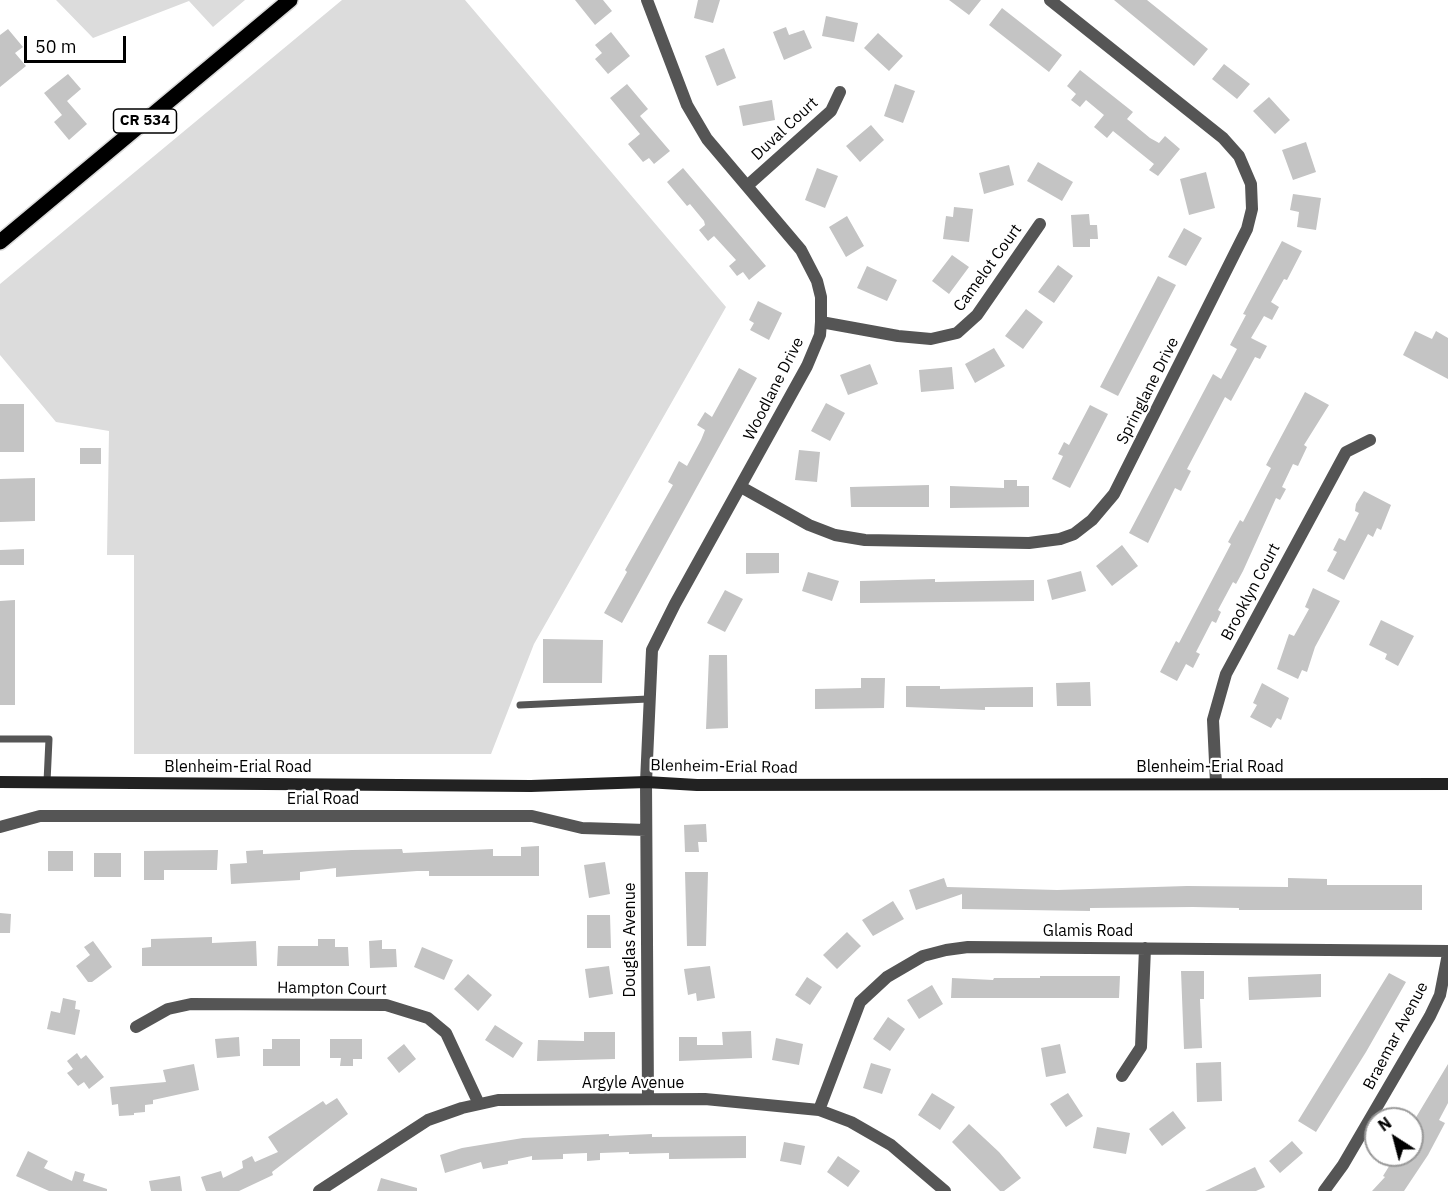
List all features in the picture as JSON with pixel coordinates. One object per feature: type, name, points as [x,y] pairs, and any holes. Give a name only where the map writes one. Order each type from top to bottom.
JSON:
[{"type":"main road","name":"CR 534","points":[[0,242],[290,0]]},
{"type":"main road","name":"Blenheim-Erial Road","points":[[0,782],[531,786],[646,782],[697,785],[1448,784]]},
{"type":"street","name":"Woodlane Drive","points":[[646,782],[652,650],[675,604],[807,366],[820,335],[821,322],[821,297],[817,281],[801,250],[707,139],[687,105],[647,0]]},
{"type":"street","name":"Springlane Drive","points":[[741,487],[809,525],[835,535],[865,540],[1017,543],[1060,539],[1074,534],[1092,520],[1114,494],[1247,229],[1252,209],[1251,184],[1239,156],[1223,138],[1050,0]]},
{"type":"street","name":"Duval Court","points":[[747,186],[831,111],[840,92]]},
{"type":"street","name":"Camelot Court","points":[[821,322],[898,336],[931,339],[957,333],[977,315],[1040,224]]},
{"type":"street","name":"Brooklyn Court","points":[[1216,783],[1213,720],[1226,674],[1346,452],[1370,440]]},
{"type":"street","name":"Douglas Avenue","points":[[646,782],[648,1099]]},
{"type":"street","name":"Erial Road","points":[[0,827],[19,824],[40,816],[532,816],[582,828],[646,830]]},
{"type":"street","name":"Glamis Road","points":[[819,1110],[860,1002],[887,976],[923,956],[968,947],[1448,952]]},
{"type":"street","points":[[1122,1076],[1141,1047],[1146,948]]},
{"type":"street","name":"Braemar Avenue","points":[[1324,1191],[1342,1165],[1430,1016],[1440,995],[1448,952]]},
{"type":"street","name":"Hampton Court","points":[[136,1027],[168,1009],[191,1004],[386,1005],[428,1018],[446,1033],[478,1104]]},
{"type":"street","name":"Argyle Avenue","points":[[320,1191],[428,1120],[478,1104],[498,1100],[705,1099],[819,1110],[851,1122],[891,1145],[945,1191]]},
{"type":"lane","points":[[520,705],[648,699]]},
{"type":"lane","points":[[0,739],[48,739],[47,782]]},
{"type":"shaded area","points":[[56,0],[245,0],[213,27],[189,1],[93,38]]},
{"type":"shaded area","points":[[342,0],[465,0],[726,307],[534,644],[491,754],[134,754],[134,555],[107,555],[109,431],[56,422],[0,355],[0,284]]},
{"type":"building","points":[[575,0],[603,0],[612,11],[595,25]]},
{"type":"building","points":[[698,0],[720,0],[713,23],[694,18]]},
{"type":"building","points":[[949,0],[981,0],[969,15]]},
{"type":"building","points":[[1114,0],[1147,0],[1208,49],[1194,66]]},
{"type":"building","points":[[1002,8],[1062,55],[1049,72],[989,25]]},
{"type":"building","points":[[826,16],[858,23],[854,42],[822,36]]},
{"type":"building","points":[[786,27],[789,35],[804,30],[812,48],[784,60],[773,32]]},
{"type":"building","points":[[8,29],[23,47],[15,53],[26,66],[0,87],[0,35]]},
{"type":"building","points":[[611,32],[630,56],[608,74],[595,59],[602,53],[595,45]]},
{"type":"building","points":[[878,33],[903,56],[889,71],[864,48]]},
{"type":"building","points":[[724,48],[736,78],[717,86],[705,56]]},
{"type":"building","points":[[1224,64],[1250,84],[1237,99],[1212,79]]},
{"type":"building","points":[[1080,70],[1133,112],[1127,119],[1150,138],[1159,143],[1165,136],[1180,149],[1158,176],[1149,170],[1154,164],[1113,131],[1107,138],[1094,127],[1104,115],[1086,100],[1080,107],[1071,100],[1076,94],[1067,86]]},
{"type":"building","points":[[68,74],[81,89],[67,101],[87,124],[69,140],[54,122],[62,115],[44,93]]},
{"type":"building","points":[[627,84],[648,109],[640,116],[670,151],[654,164],[649,158],[643,162],[628,144],[640,134],[610,98]]},
{"type":"building","points":[[895,84],[915,91],[903,123],[884,116]]},
{"type":"building","points":[[1269,97],[1290,120],[1275,134],[1253,111]]},
{"type":"building","points":[[772,100],[775,120],[743,126],[739,106]]},
{"type":"building","points":[[871,125],[884,140],[860,162],[846,146]]},
{"type":"building","points":[[1306,142],[1316,172],[1293,180],[1282,150]]},
{"type":"building","points":[[1038,162],[1073,182],[1062,201],[1027,181]]},
{"type":"building","points":[[1009,165],[1014,185],[984,194],[979,173]]},
{"type":"building","points":[[683,168],[766,266],[749,280],[743,272],[737,276],[729,266],[736,260],[714,236],[708,241],[699,230],[705,225],[704,221],[690,204],[687,206],[667,182]]},
{"type":"building","points":[[817,168],[838,176],[825,208],[805,200]]},
{"type":"building","points":[[1206,172],[1215,208],[1189,215],[1180,179]]},
{"type":"building","points":[[1293,194],[1321,198],[1316,230],[1297,227],[1299,212],[1290,210]]},
{"type":"building","points":[[954,207],[973,209],[969,242],[943,239],[946,216],[953,217]]},
{"type":"building","points":[[1089,214],[1090,225],[1097,225],[1098,239],[1090,239],[1090,247],[1073,247],[1071,215]]},
{"type":"building","points":[[847,216],[864,246],[846,257],[829,227]]},
{"type":"building","points":[[1184,228],[1202,238],[1186,266],[1168,257]]},
{"type":"building","points":[[1282,241],[1302,251],[1287,280],[1284,279],[1271,302],[1279,307],[1272,320],[1264,316],[1251,338],[1267,346],[1260,359],[1255,357],[1231,401],[1225,397],[1187,469],[1191,471],[1181,491],[1175,488],[1148,543],[1129,533],[1213,374],[1221,379],[1237,349],[1230,345],[1246,315],[1243,314]]},
{"type":"building","points":[[952,255],[969,267],[949,294],[932,281]]},
{"type":"building","points":[[1058,265],[1073,276],[1054,303],[1038,292]]},
{"type":"building","points":[[867,266],[897,280],[887,301],[857,288]]},
{"type":"building","points":[[1158,276],[1176,285],[1118,396],[1100,387]]},
{"type":"building","points":[[758,301],[782,313],[769,340],[750,330],[754,323],[749,320]]},
{"type":"building","points":[[1026,309],[1043,322],[1023,349],[1005,336]]},
{"type":"building","points":[[1415,331],[1432,339],[1436,331],[1448,338],[1448,379],[1403,355]]},
{"type":"building","points":[[994,348],[1005,366],[975,383],[965,364]]},
{"type":"building","points":[[870,364],[878,384],[848,395],[840,375]]},
{"type":"building","points":[[952,367],[954,389],[921,392],[919,370]]},
{"type":"building","points":[[739,368],[757,378],[622,623],[604,613],[627,572],[625,570],[673,485],[668,482],[679,461],[687,466],[701,440],[705,430],[697,425],[705,412],[712,417]]},
{"type":"building","points":[[1305,392],[1329,405],[1304,445],[1307,447],[1298,466],[1293,464],[1282,487],[1286,489],[1280,500],[1276,498],[1243,571],[1236,584],[1233,582],[1218,610],[1221,612],[1216,623],[1212,621],[1196,652],[1200,654],[1193,668],[1186,664],[1177,681],[1160,672],[1176,641],[1179,643],[1231,544],[1228,542],[1240,520],[1243,522],[1271,468],[1266,465]]},
{"type":"building","points":[[826,403],[845,413],[830,441],[811,431]]},
{"type":"building","points":[[0,404],[24,404],[24,452],[0,452]]},
{"type":"building","points":[[1090,405],[1108,414],[1070,488],[1052,479],[1063,456],[1058,454],[1064,442],[1069,445]]},
{"type":"building","points":[[80,448],[101,448],[101,464],[80,464]]},
{"type":"building","points":[[799,450],[820,452],[817,482],[795,480]]},
{"type":"building","points":[[35,478],[35,521],[0,522],[0,479]]},
{"type":"building","points":[[1004,480],[1017,480],[1017,486],[1029,486],[1029,507],[950,508],[950,486],[1004,488]]},
{"type":"building","points":[[929,485],[929,507],[851,507],[850,487]]},
{"type":"building","points":[[1364,491],[1391,505],[1381,530],[1377,528],[1373,537],[1368,534],[1344,580],[1327,571],[1337,552],[1333,550],[1339,538],[1345,541],[1359,513],[1355,511],[1356,504]]},
{"type":"building","points":[[1122,545],[1138,566],[1112,586],[1096,566]]},
{"type":"building","points":[[24,549],[24,565],[0,565],[0,550]]},
{"type":"building","points":[[746,553],[779,553],[779,573],[746,574]]},
{"type":"building","points":[[1081,571],[1086,591],[1052,600],[1047,580]]},
{"type":"building","points":[[808,572],[839,581],[832,601],[802,591]]},
{"type":"building","points":[[935,579],[935,582],[1034,580],[1034,601],[860,603],[860,581]]},
{"type":"building","points":[[1313,588],[1340,601],[1315,647],[1307,672],[1302,670],[1298,679],[1277,669],[1289,634],[1294,636],[1309,609],[1305,607]]},
{"type":"building","points":[[725,590],[743,599],[725,632],[707,623]]},
{"type":"building","points":[[15,600],[15,705],[0,705],[0,601]]},
{"type":"building","points":[[1381,620],[1414,636],[1398,666],[1385,659],[1387,654],[1369,645]]},
{"type":"building","points":[[543,639],[603,640],[602,683],[543,683]]},
{"type":"building","points":[[709,655],[727,655],[728,728],[706,729]]},
{"type":"building","points":[[861,678],[885,678],[884,708],[815,709],[815,689],[861,688]]},
{"type":"building","points":[[1090,682],[1091,706],[1057,706],[1056,683]]},
{"type":"building","points":[[1262,683],[1289,698],[1281,720],[1277,718],[1271,728],[1250,717],[1257,705],[1253,703]]},
{"type":"building","points":[[906,686],[940,686],[940,689],[1033,687],[1033,707],[985,707],[985,710],[906,707]]},
{"type":"building","points":[[706,824],[707,842],[698,842],[699,852],[685,852],[684,825]]},
{"type":"building","points":[[539,846],[539,876],[429,876],[429,871],[417,871],[336,877],[336,868],[300,872],[300,880],[231,884],[230,864],[247,863],[246,851],[263,850],[263,854],[402,849],[403,853],[493,849],[493,856],[521,856],[521,847]]},
{"type":"building","points":[[218,850],[217,870],[164,870],[164,880],[144,880],[144,851]]},
{"type":"building","points":[[48,851],[73,851],[73,871],[48,871]]},
{"type":"building","points":[[94,853],[121,853],[121,877],[94,877]]},
{"type":"building","points":[[605,862],[610,894],[589,898],[584,865]]},
{"type":"building","points":[[685,872],[708,872],[706,946],[687,946]]},
{"type":"building","points":[[944,878],[947,887],[1057,890],[1187,886],[1288,887],[1288,878],[1327,879],[1327,885],[1422,885],[1422,910],[1239,910],[1239,908],[1193,907],[1090,908],[1090,911],[962,909],[962,894],[916,910],[909,890]]},
{"type":"building","points":[[893,901],[904,919],[873,936],[862,920]]},
{"type":"building","points":[[0,913],[11,914],[10,933],[0,933]]},
{"type":"building","points":[[587,915],[610,915],[611,948],[587,948]]},
{"type":"building","points":[[847,932],[861,946],[837,969],[823,955]]},
{"type":"building","points":[[212,937],[212,943],[256,941],[257,966],[142,966],[142,948],[151,947],[151,939]]},
{"type":"building","points":[[318,939],[335,939],[335,947],[348,947],[349,966],[277,966],[278,946],[318,946]]},
{"type":"building","points":[[382,940],[382,949],[396,949],[397,967],[370,968],[369,941]]},
{"type":"building","points":[[93,941],[112,967],[92,982],[88,982],[76,966],[90,955],[84,947]]},
{"type":"building","points":[[422,947],[453,960],[444,980],[414,967]]},
{"type":"building","points":[[609,966],[613,994],[589,998],[585,969]]},
{"type":"building","points":[[710,966],[715,998],[697,1001],[696,993],[688,995],[684,969]]},
{"type":"building","points":[[1181,971],[1204,971],[1204,999],[1200,999],[1202,1048],[1184,1049]]},
{"type":"building","points":[[1389,973],[1406,982],[1316,1132],[1298,1121]]},
{"type":"building","points":[[468,974],[492,995],[478,1011],[454,989]]},
{"type":"building","points":[[1321,974],[1321,997],[1249,1000],[1248,977]]},
{"type":"building","points":[[1040,976],[1120,976],[1119,998],[951,998],[952,978],[993,980],[994,978],[1040,978]]},
{"type":"building","points":[[807,977],[822,987],[810,1005],[795,995]]},
{"type":"building","points":[[932,985],[943,1004],[919,1019],[907,1000]]},
{"type":"building","points":[[63,998],[76,1001],[75,1009],[80,1010],[75,1035],[47,1029],[51,1011],[60,1013]]},
{"type":"building","points":[[888,1017],[905,1029],[890,1051],[873,1039]]},
{"type":"building","points":[[495,1025],[523,1043],[513,1058],[485,1040]]},
{"type":"building","points":[[751,1031],[752,1058],[679,1061],[679,1037],[697,1037],[697,1045],[723,1045],[722,1032]]},
{"type":"building","points":[[584,1032],[615,1032],[615,1059],[537,1061],[538,1040],[584,1041]]},
{"type":"building","points":[[239,1037],[240,1056],[217,1058],[215,1039]]},
{"type":"building","points":[[776,1038],[803,1044],[799,1065],[772,1060]]},
{"type":"building","points":[[272,1039],[300,1039],[300,1066],[263,1066],[263,1049],[272,1049]]},
{"type":"building","points":[[330,1039],[362,1039],[362,1059],[353,1059],[353,1066],[340,1066],[341,1058],[330,1058]]},
{"type":"building","points":[[404,1044],[416,1059],[399,1073],[387,1058]]},
{"type":"building","points":[[1060,1044],[1066,1073],[1046,1077],[1041,1048]]},
{"type":"building","points":[[77,1053],[81,1059],[86,1055],[104,1077],[89,1089],[84,1082],[78,1086],[67,1073],[73,1069],[67,1061]]},
{"type":"building","points":[[1221,1062],[1222,1101],[1197,1102],[1196,1063]]},
{"type":"building","points":[[871,1063],[891,1069],[882,1094],[863,1088]]},
{"type":"building","points":[[194,1064],[199,1090],[153,1100],[153,1104],[145,1105],[145,1112],[134,1113],[134,1115],[119,1116],[118,1104],[112,1105],[110,1087],[166,1082],[163,1070]]},
{"type":"building","points":[[1448,1064],[1448,1103],[1439,1120],[1445,1123],[1424,1161],[1424,1107]]},
{"type":"building","points":[[932,1093],[955,1107],[940,1130],[918,1115]]},
{"type":"building","points":[[1068,1093],[1083,1116],[1066,1127],[1050,1104]]},
{"type":"building","points":[[337,1098],[348,1114],[272,1172],[273,1175],[239,1191],[206,1191],[201,1177],[221,1171],[223,1178],[243,1168],[242,1161],[252,1156],[255,1162],[278,1152],[268,1137],[323,1101],[326,1105]]},
{"type":"building","points":[[1173,1111],[1186,1128],[1162,1146],[1149,1129]]},
{"type":"building","points":[[969,1124],[999,1152],[1021,1178],[1004,1191],[1000,1191],[952,1142]]},
{"type":"building","points":[[1097,1127],[1130,1133],[1126,1154],[1093,1148]]},
{"type":"building","points":[[609,1134],[609,1136],[652,1134],[652,1137],[746,1136],[746,1158],[669,1159],[669,1153],[629,1154],[629,1152],[600,1153],[600,1160],[587,1161],[587,1153],[563,1154],[563,1159],[532,1160],[532,1156],[483,1169],[481,1162],[445,1173],[440,1155],[462,1148],[523,1138]]},
{"type":"building","points":[[1292,1141],[1303,1153],[1280,1173],[1269,1161]]},
{"type":"building","points":[[784,1142],[805,1146],[801,1165],[780,1161]]},
{"type":"building","points":[[28,1151],[48,1161],[44,1168],[72,1181],[75,1171],[85,1174],[83,1181],[107,1189],[107,1191],[49,1191],[16,1176]]},
{"type":"building","points":[[838,1156],[860,1171],[848,1187],[827,1172]]},
{"type":"building","points":[[1255,1167],[1265,1187],[1256,1191],[1205,1191]]},
{"type":"building","points":[[1389,1167],[1420,1167],[1404,1191],[1372,1191],[1385,1177],[1383,1176]]},
{"type":"building","points":[[180,1176],[182,1191],[151,1191],[149,1181]]},
{"type":"building","points":[[381,1178],[417,1188],[417,1191],[377,1191]]}]
